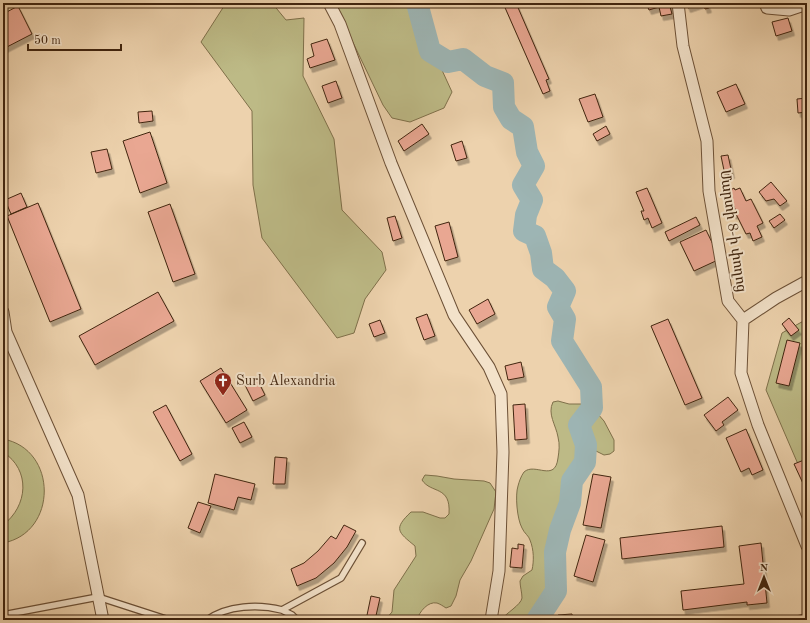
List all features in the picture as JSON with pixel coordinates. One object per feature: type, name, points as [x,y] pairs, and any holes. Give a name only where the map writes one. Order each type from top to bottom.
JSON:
[{"type":"street","points":[[329,3],[340,24],[391,163],[454,315],[489,367],[501,394],[503,452],[499,571],[491,620]]},
{"type":"street","name":"Մարտի 8-ի փողոց","points":[[678,3],[683,46],[707,141],[709,191],[728,301],[743,320]]},
{"type":"street","points":[[765,3],[767,8],[789,10],[807,4]]},
{"type":"street","points":[[807,281],[776,298],[743,320],[742,373],[758,425],[807,546]]},
{"type":"street","points":[[3,312],[5,332],[78,495],[102,620]]},
{"type":"lane","points":[[282,610],[341,578],[362,543]]},
{"type":"lane","points":[[3,615],[98,597],[169,620]]},
{"type":"lane","points":[[207,620],[223,612],[248,607],[270,607],[282,610],[292,615],[297,620]]},
{"type":"shaded area","points":[[226,3],[272,3],[286,20],[304,18],[303,76],[334,139],[342,210],[382,252],[386,270],[365,299],[354,333],[337,338],[262,238],[253,185],[252,111],[201,42]]},
{"type":"shaded area","points":[[334,3],[426,3],[419,20],[452,92],[444,108],[410,122],[392,118],[383,105]]},
{"type":"shaded area","points":[[807,319],[807,485],[766,390],[782,333]]},
{"type":"shaded area","points":[[558,401],[569,404],[590,405],[604,421],[614,440],[614,451],[610,454],[604,455],[594,450],[589,450],[584,453],[576,475],[572,481],[560,530],[561,578],[547,606],[542,611],[540,620],[501,620],[521,601],[522,596],[520,581],[523,576],[532,570],[532,548],[529,539],[520,524],[517,490],[524,472],[534,469],[549,471],[556,465],[559,453],[559,443],[552,420],[551,406],[553,402]]},
{"type":"shaded area","points":[[3,439],[21,446],[34,458],[42,474],[44,491],[42,508],[34,524],[21,536],[3,543],[3,525],[17,508],[23,488],[22,478],[18,468],[3,452]]},
{"type":"shaded area","points":[[425,475],[484,481],[490,483],[496,492],[494,509],[471,561],[460,580],[456,596],[451,606],[446,608],[438,603],[427,605],[417,620],[385,620],[392,612],[394,590],[416,556],[415,546],[402,534],[400,530],[405,518],[411,512],[423,512],[440,518],[445,518],[449,514],[447,498],[440,491],[430,487],[422,480]]},
{"type":"building","points":[[503,3],[516,3],[549,79],[546,80],[550,91],[543,94]]},
{"type":"building","points":[[646,3],[669,3],[672,14],[661,16],[659,7],[649,10]]},
{"type":"building","points":[[686,3],[703,3],[688,8]]},
{"type":"building","points":[[703,3],[707,3],[709,8],[705,9]]},
{"type":"building","points":[[18,6],[32,34],[3,49],[3,14]]},
{"type":"building","points":[[788,18],[792,31],[776,36],[772,22]]},
{"type":"building","points":[[327,39],[335,60],[310,68],[307,59],[314,56],[311,44]]},
{"type":"building","points":[[336,81],[342,98],[328,103],[322,86]]},
{"type":"building","points":[[736,84],[745,104],[726,112],[717,92]]},
{"type":"building","points":[[595,94],[603,117],[588,122],[579,99]]},
{"type":"building","points":[[807,98],[807,112],[798,113],[797,99]]},
{"type":"building","points":[[152,111],[153,121],[139,123],[138,112]]},
{"type":"building","points":[[422,124],[429,134],[404,151],[398,141]]},
{"type":"building","points":[[606,126],[610,134],[597,141],[593,134]]},
{"type":"building","points":[[150,132],[167,183],[140,193],[123,141]]},
{"type":"building","points":[[462,141],[467,158],[456,161],[451,145]]},
{"type":"building","points":[[107,149],[112,169],[96,173],[91,152]]},
{"type":"building","points":[[728,155],[732,174],[725,175],[721,156]]},
{"type":"building","points":[[771,182],[787,201],[780,206],[774,199],[766,201],[759,192]]},
{"type":"building","points":[[647,188],[662,223],[652,228],[648,218],[644,220],[641,211],[644,211],[636,192]]},
{"type":"building","points":[[734,188],[735,190],[740,188],[746,201],[751,199],[763,223],[757,226],[762,237],[753,241],[750,233],[746,234],[736,214],[734,215],[733,213],[736,211],[727,192]]},
{"type":"building","points":[[21,193],[27,207],[11,214],[5,200]]},
{"type":"building","points":[[38,203],[81,309],[50,322],[7,216]]},
{"type":"building","points":[[170,204],[195,274],[173,282],[148,212]]},
{"type":"building","points":[[780,214],[785,220],[774,228],[769,221]]},
{"type":"building","points":[[395,216],[402,238],[393,241],[387,218]]},
{"type":"building","points":[[696,217],[700,225],[669,241],[665,232]]},
{"type":"building","points":[[449,222],[458,257],[445,261],[435,226]]},
{"type":"building","points":[[706,230],[720,259],[694,271],[680,242]]},
{"type":"building","points":[[158,292],[174,321],[95,365],[79,336]]},
{"type":"building","points":[[488,299],[495,314],[477,324],[469,310]]},
{"type":"building","points":[[427,314],[435,336],[424,340],[416,318]]},
{"type":"building","points":[[789,318],[799,330],[791,336],[782,324]]},
{"type":"building","points":[[668,319],[702,398],[685,405],[651,326]]},
{"type":"building","points":[[380,320],[385,333],[374,337],[369,324]]},
{"type":"building","points":[[787,340],[800,343],[789,386],[776,383]]},
{"type":"building","points":[[521,362],[524,377],[508,380],[505,366]]},
{"type":"building","name":"Surb Alexandria","points":[[221,368],[247,410],[226,423],[200,381]]},
{"type":"building","points":[[256,377],[265,395],[253,401],[244,383]]},
{"type":"building","points":[[728,397],[738,410],[722,422],[724,425],[716,431],[704,415]]},
{"type":"building","points":[[525,404],[527,439],[515,440],[513,405]]},
{"type":"building","points":[[166,405],[192,454],[180,461],[153,412]]},
{"type":"building","points":[[244,422],[252,437],[240,443],[232,428]]},
{"type":"building","points":[[746,429],[763,470],[752,475],[749,468],[741,472],[726,438]]},
{"type":"building","points":[[275,457],[287,458],[285,484],[273,484]]},
{"type":"building","points":[[804,460],[807,467],[807,492],[794,464]]},
{"type":"building","points":[[215,474],[255,484],[251,500],[238,497],[234,510],[208,503]]},
{"type":"building","points":[[593,474],[611,477],[601,528],[583,525]]},
{"type":"building","points":[[198,502],[211,506],[200,533],[188,528]]},
{"type":"building","points":[[344,525],[356,531],[347,547],[334,563],[316,578],[297,586],[291,569],[304,563],[318,551],[331,536],[336,539]]},
{"type":"building","points":[[722,526],[724,547],[622,559],[620,538]]},
{"type":"building","points":[[586,535],[605,540],[593,582],[574,576]]},
{"type":"building","points":[[761,543],[767,603],[747,605],[747,602],[683,610],[681,591],[744,584],[739,546]]},
{"type":"building","points":[[518,544],[524,545],[522,568],[510,567],[512,548],[518,549]]},
{"type":"building","points":[[371,596],[380,598],[375,620],[366,620]]},
{"type":"building","points":[[572,614],[573,620],[558,620],[558,615]]},
{"type":"building","points":[[806,614],[807,620],[790,620],[790,617]]},
{"type":"waterway","points":[[417,3],[430,51],[448,62],[463,59],[485,76],[503,83],[504,107],[511,119],[523,127],[527,152],[534,166],[523,185],[532,200],[526,215],[524,231],[535,236],[541,253],[543,269],[555,278],[565,291],[558,307],[565,319],[562,341],[591,387],[592,408],[579,425],[586,445],[585,462],[572,481],[570,503],[560,530],[555,552],[556,591],[537,620]]},
{"type":"place","name":"Surb Alexandria","points":[[223,396]]}]
